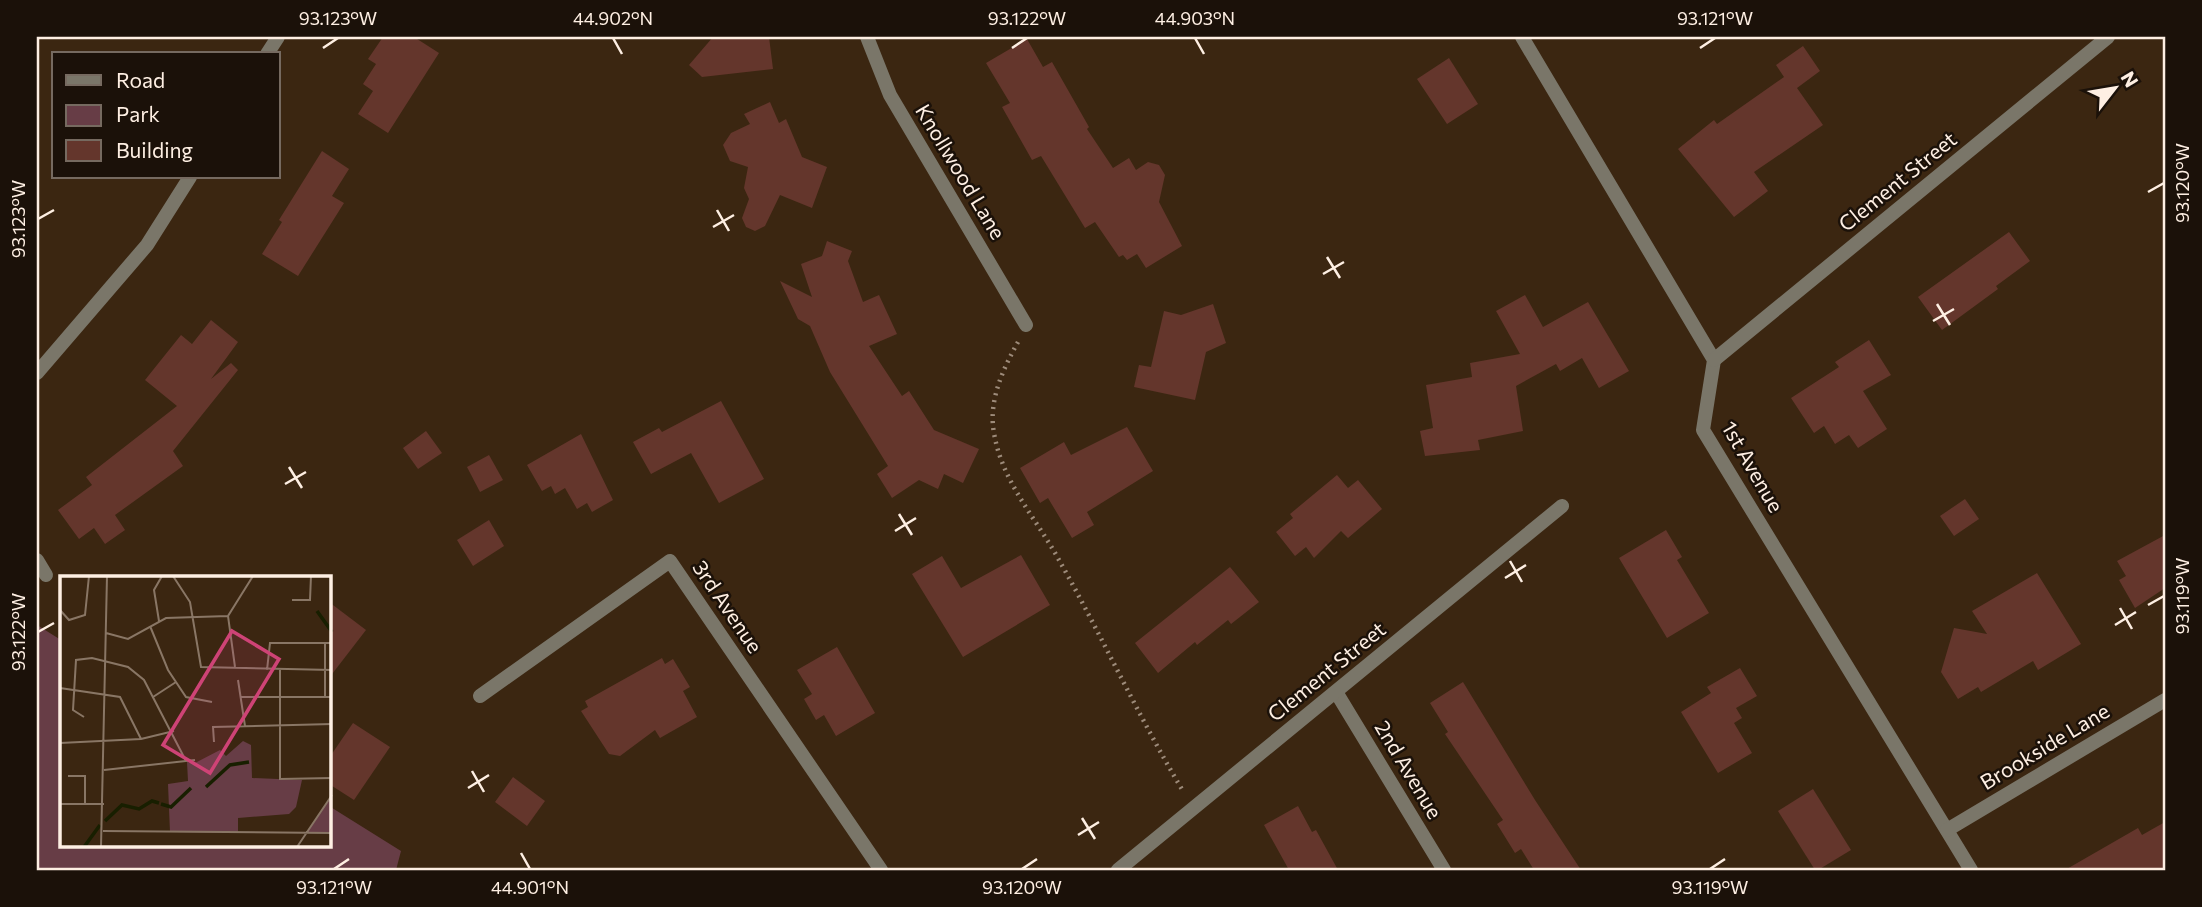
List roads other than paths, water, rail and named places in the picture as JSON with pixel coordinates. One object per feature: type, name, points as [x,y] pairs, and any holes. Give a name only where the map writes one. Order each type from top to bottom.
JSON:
[{"type":"street","points":[[268,52],[278,37]]},
{"type":"street","name":"Knollwood Lane","points":[[867,37],[878,72],[890,95],[1026,325]]},
{"type":"street","points":[[1522,37],[1713,360]]},
{"type":"street","name":"Clement Street","points":[[1713,360],[2108,37]]},
{"type":"street","points":[[37,373],[147,245],[189,178]]},
{"type":"street","name":"1st Avenue","points":[[1713,360],[1703,430],[1971,870]]},
{"type":"street","name":"Clement Street","points":[[1118,870],[1562,506]]},
{"type":"street","points":[[37,560],[46,575]]},
{"type":"street","name":"3rd Avenue","points":[[480,696],[670,561],[881,870]]},
{"type":"street","name":"2nd Avenue","points":[[1336,692],[1444,870]]},
{"type":"street","name":"Brookside Lane","points":[[1947,830],[2165,700]]}]
